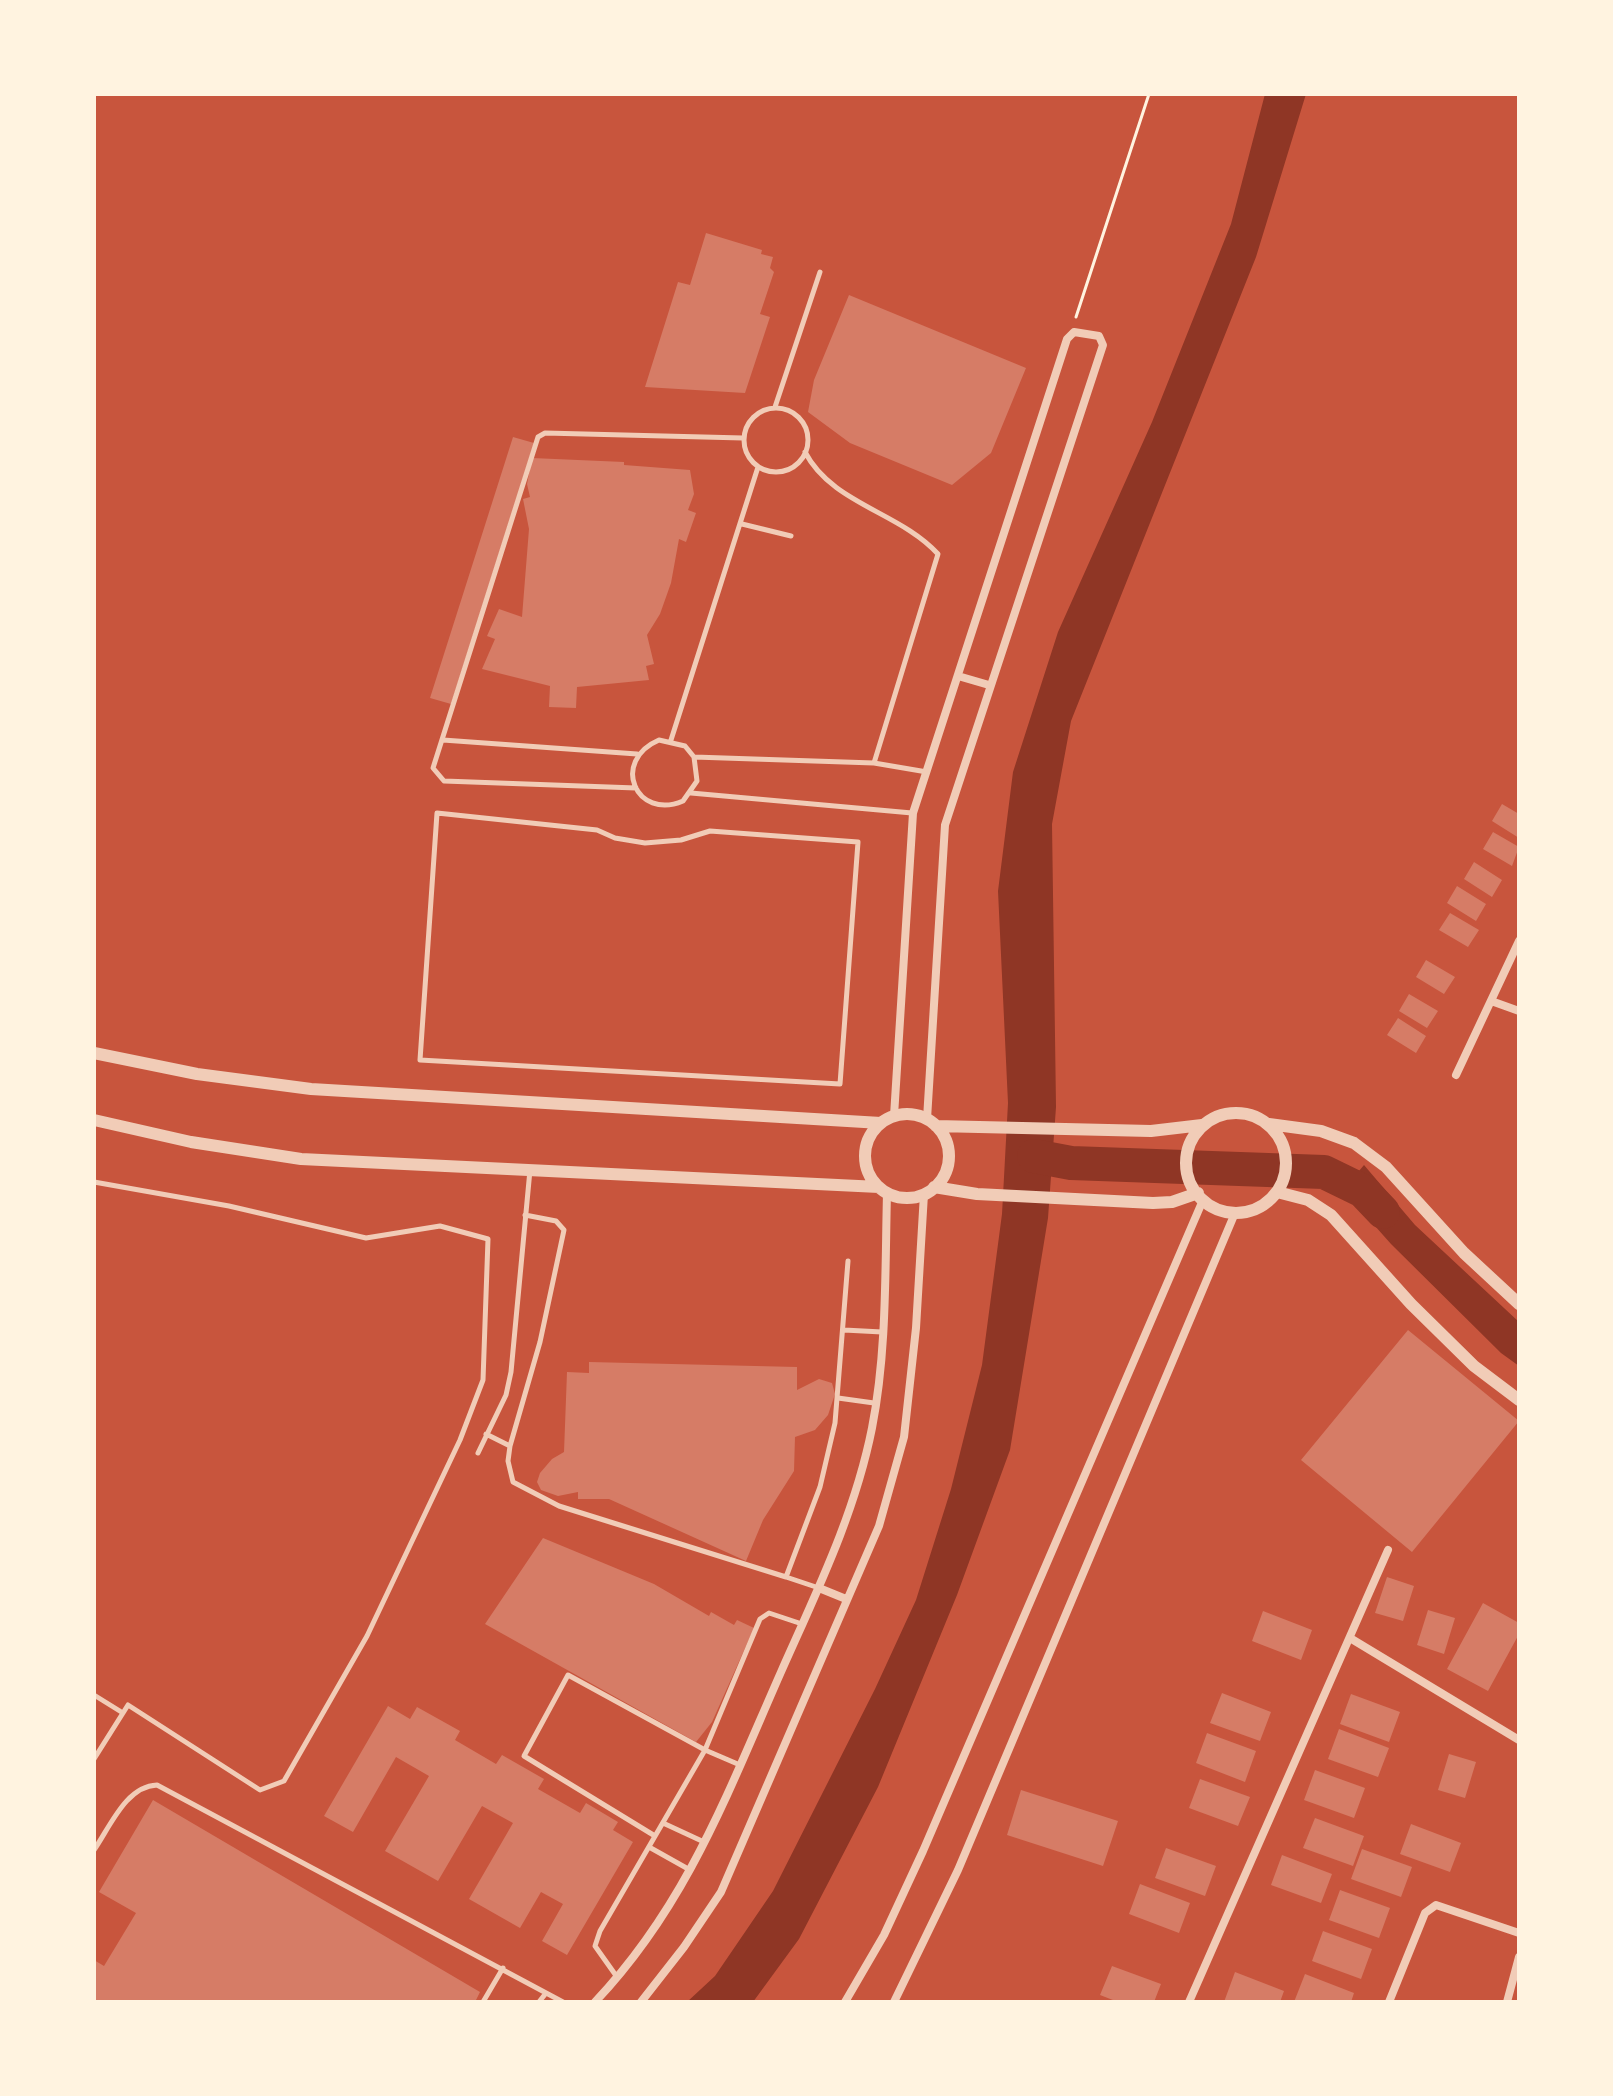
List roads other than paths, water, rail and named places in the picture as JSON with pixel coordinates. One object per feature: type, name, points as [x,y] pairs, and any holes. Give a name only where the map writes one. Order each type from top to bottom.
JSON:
[{"type":"street","points":[[641,2002],[684,1947],[721,1892],[879,1526],[904,1437],[929,1191],[942,1179],[949,1157],[948,1146],[932,1122],[945,825],[1103,345],[1099,336],[1071,332],[913,813],[894,1116]]},
{"type":"street","points":[[958,676],[989,685]]},
{"type":"street","points":[[1456,1075],[1494,1002],[1519,941]]},
{"type":"street","points":[[1494,1002],[1519,1011]]},
{"type":"street","points":[[94,1053],[197,1074],[311,1089],[881,1123],[894,1116],[910,1114],[932,1122],[975,1127],[1151,1131],[1202,1125],[1218,1116],[1236,1112],[1254,1115],[1269,1124],[1281,1139],[1287,1157],[1285,1175],[1277,1192],[1251,1211],[1235,1213],[1200,1197],[1172,1202],[1085,1201],[929,1191],[905,1197],[883,1190],[301,1159],[191,1142],[94,1120]]},
{"type":"street","points":[[595,2002],[656,1930],[691,1870],[819,1588],[847,1516],[872,1428],[882,1332],[883,1190],[868,1170],[866,1150],[881,1123]]},
{"type":"street","points":[[1269,1124],[1321,1131],[1354,1143],[1386,1167],[1464,1253],[1519,1304]]},
{"type":"street","points":[[1200,1197],[1186,1170],[1186,1154],[1202,1125]]},
{"type":"street","points":[[1277,1192],[1308,1200],[1331,1215],[1411,1304],[1474,1366],[1519,1400]]},
{"type":"street","points":[[845,2002],[884,1935],[923,1851],[1200,1197]]},
{"type":"street","points":[[894,2002],[958,1870],[1235,1213]]},
{"type":"street","points":[[1189,2002],[1388,1550]]},
{"type":"street","points":[[819,1588],[846,1599]]},
{"type":"street","points":[[1350,1638],[1519,1740]]},
{"type":"street","points":[[1389,2002],[1425,1913],[1436,1905],[1519,1933]]},
{"type":"street","points":[[1507,2002],[1519,1957]]},
{"type":"lane","points":[[775,407],[820,272]]},
{"type":"lane","points":[[775,407],[795,414],[803,421],[808,442],[805,452],[791,468],[780,472],[758,467],[747,454],[743,438],[753,416],[775,407]]},
{"type":"lane","points":[[636,788],[444,781],[433,768],[538,437],[545,433],[743,438]]},
{"type":"lane","points":[[805,452],[823,479],[919,537],[938,554],[874,763]]},
{"type":"lane","points":[[671,740],[758,467]]},
{"type":"lane","points":[[742,524],[791,536]]},
{"type":"lane","points":[[443,740],[637,754],[659,740],[671,740],[685,746],[694,757],[698,769],[691,793]]},
{"type":"lane","points":[[637,754],[633,766],[636,788],[650,802],[661,806],[672,805],[691,793],[913,813]]},
{"type":"lane","points":[[694,757],[874,763],[927,772]]},
{"type":"lane","points":[[437,813],[597,830],[645,843],[681,840],[710,831],[858,842],[840,1084],[420,1060],[437,813]]},
{"type":"lane","points":[[478,1453],[506,1395],[511,1372],[530,1170]]},
{"type":"lane","points":[[94,1182],[229,1206],[366,1238],[440,1226],[488,1239],[483,1380],[465,1428],[367,1636],[284,1781],[260,1790],[128,1705],[94,1759]]},
{"type":"lane","points":[[525,1215],[556,1221],[564,1230],[540,1342],[510,1446],[508,1461],[513,1482],[559,1506],[819,1588]]},
{"type":"lane","points":[[786,1577],[820,1487],[838,1398],[848,1261]]},
{"type":"lane","points":[[844,1330],[882,1332]]},
{"type":"lane","points":[[838,1398],[874,1403]]},
{"type":"lane","points":[[486,1434],[510,1446]]},
{"type":"lane","points":[[618,1978],[595,1946],[600,1931],[705,1750],[760,1619],[769,1613],[802,1624]]},
{"type":"lane","points":[[655,1836],[522,1753],[571,1675],[705,1750],[740,1765]]},
{"type":"lane","points":[[94,1695],[123,1713]]},
{"type":"lane","points":[[94,1850],[131,1796],[143,1786],[157,1785],[563,2002]]},
{"type":"lane","points":[[663,1823],[704,1842]]},
{"type":"lane","points":[[649,1847],[691,1870]]},
{"type":"lane","points":[[483,2002],[503,1968]]},
{"type":"lane","points":[[539,2002],[546,1993]]},
{"type":"waterway","points":[[1034,1156],[1071,1163],[1324,1172],[1363,1191],[1383,1212]]}]
